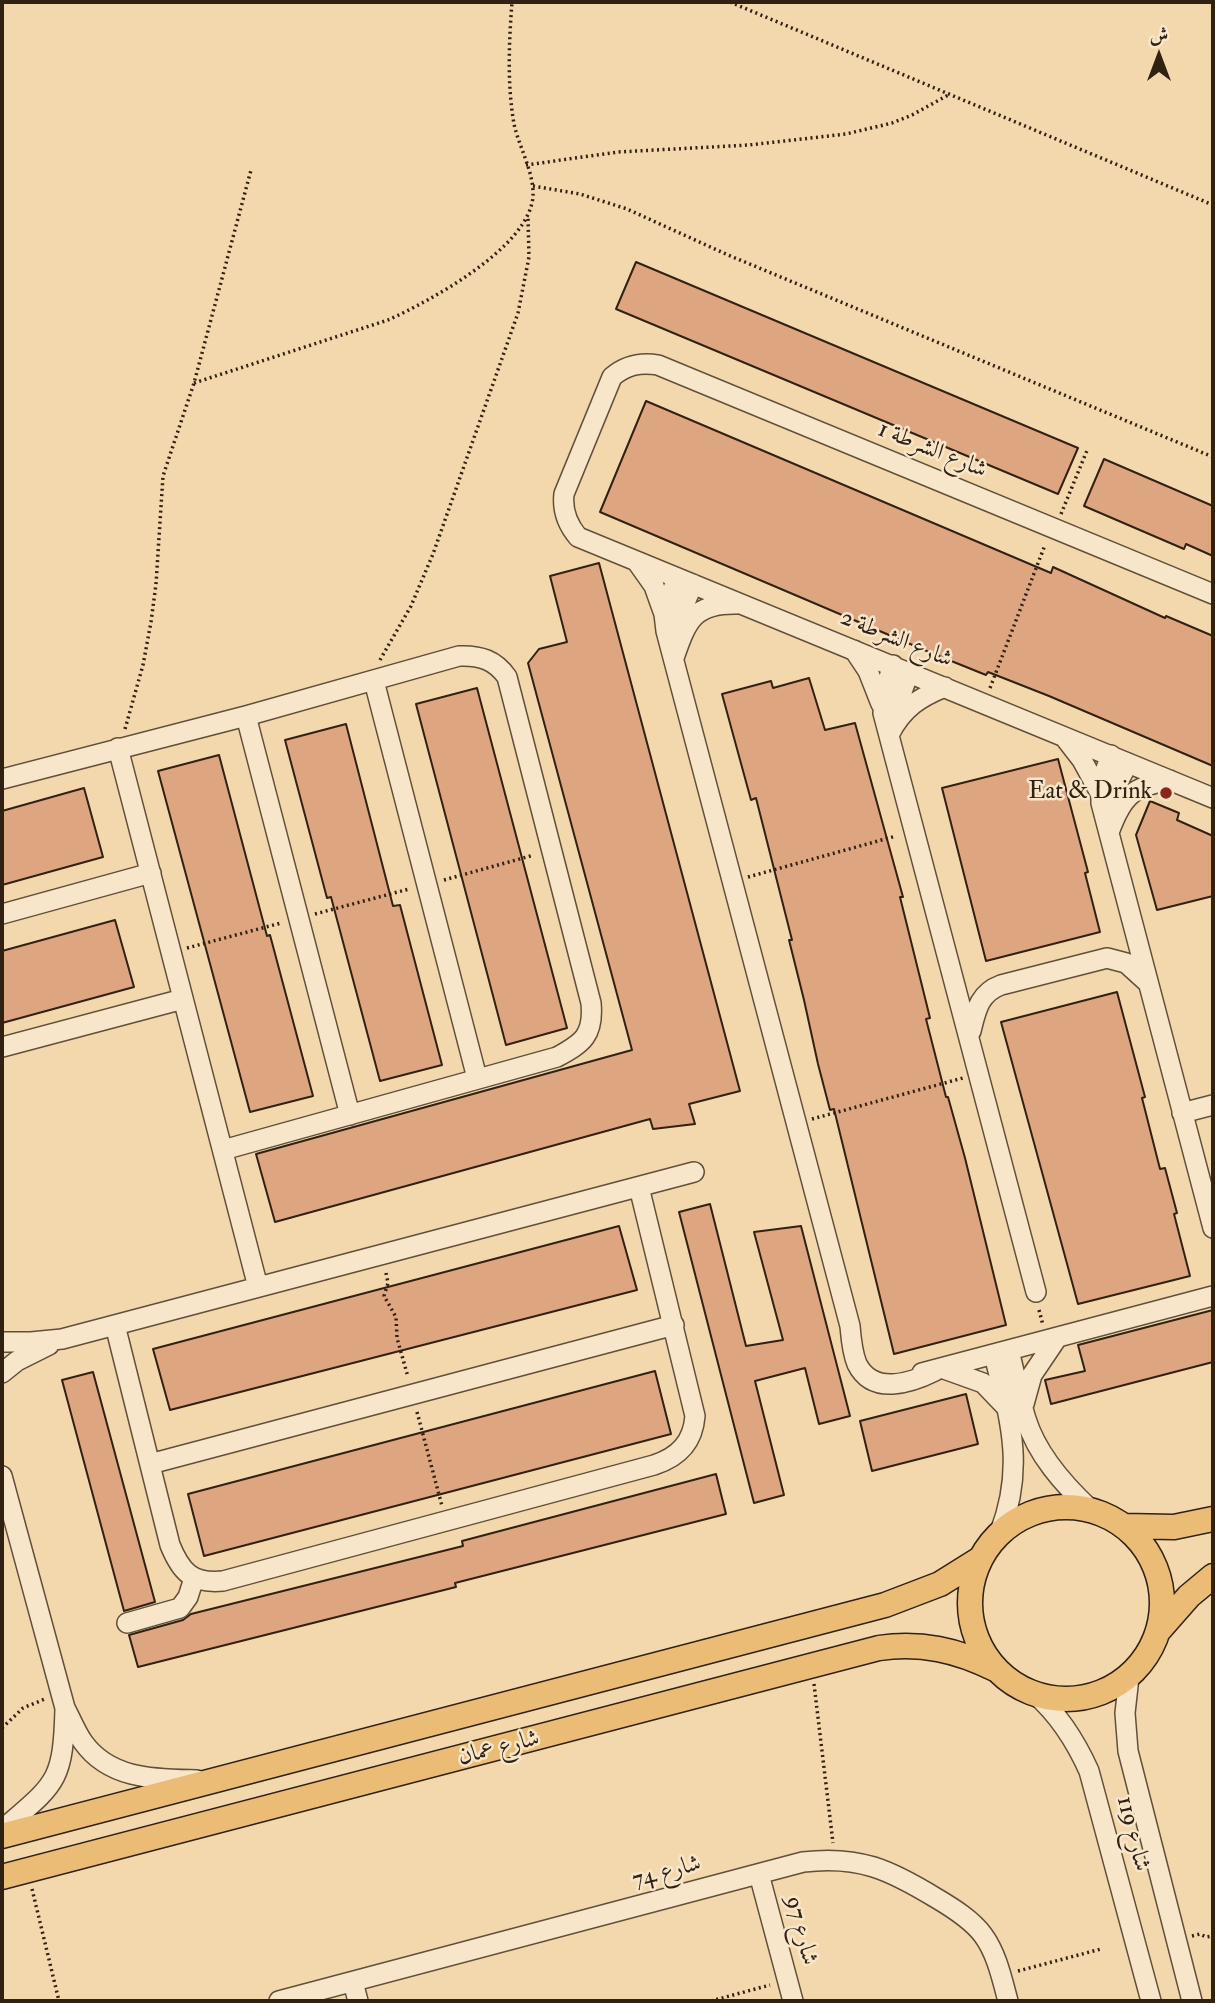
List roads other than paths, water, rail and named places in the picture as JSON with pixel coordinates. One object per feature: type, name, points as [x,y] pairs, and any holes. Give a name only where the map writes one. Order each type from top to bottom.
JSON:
[{"type":"main road","points":[[1124,1525],[1153,1561],[1161,1583],[1163,1606],[1160,1629],[1153,1647],[1142,1663],[1129,1677],[1093,1696],[1054,1699],[1013,1684],[995,1669],[981,1650],[972,1628],[969,1604],[972,1581],[981,1559],[1000,1532],[1035,1512],[1054,1508],[1091,1510],[1124,1525],[1165,1527],[1213,1519]]},
{"type":"main road","name":"شارع عمان","points":[[2,1836],[894,1602],[940,1584],[981,1559]]},
{"type":"main road","points":[[1160,1629],[1189,1596],[1213,1576]]},
{"type":"main road","name":"شارع عمان","points":[[2,1877],[879,1648],[910,1645],[953,1651],[995,1669]]},
{"type":"street","name":"شارع الشرطة 1","points":[[629,366],[658,365],[1213,594]]},
{"type":"street","name":"شارع الشرطة 2","points":[[629,366],[612,377],[567,486],[563,501],[566,520],[578,537],[1213,798]]},
{"type":"street","points":[[636,561],[654,586],[664,614],[850,1326],[868,1359],[881,1368],[899,1373],[939,1370],[1213,1296]]},
{"type":"street","points":[[664,614],[685,581]]},
{"type":"street","points":[[672,649],[685,581]]},
{"type":"street","points":[[672,649],[696,613],[720,604],[744,605]]},
{"type":"street","points":[[853,649],[874,684],[890,733],[1036,1292]]},
{"type":"street","points":[[2,779],[427,667],[466,665],[485,672],[501,687],[516,714],[591,1003],[588,1035],[557,1057],[222,1150]]},
{"type":"street","points":[[883,711],[884,690],[901,669]]},
{"type":"street","points":[[890,733],[901,669]]},
{"type":"street","points":[[374,681],[477,1078]]},
{"type":"street","points":[[890,733],[909,706],[922,696],[945,687]]},
{"type":"street","points":[[246,716],[350,1115]]},
{"type":"street","points":[[1062,735],[1082,760],[1100,793],[1213,1228]]},
{"type":"street","points":[[118,748],[258,1287]]},
{"type":"street","points":[[1100,793],[1101,782],[1120,759]]},
{"type":"street","points":[[1108,823],[1120,759]]},
{"type":"street","points":[[1108,823],[1129,795],[1148,784],[1170,780]]},
{"type":"street","points":[[2,914],[151,873]]},
{"type":"street","points":[[970,1036],[979,1002],[989,991],[1001,985],[1107,958],[1126,963],[1147,982]]},
{"type":"street","points":[[2,1047],[183,999]]},
{"type":"street","points":[[1182,1113],[1213,1105]]},
{"type":"street","points":[[2,1342],[62,1339],[694,1172]]},
{"type":"street","points":[[115,1325],[174,1555],[178,1564],[194,1578],[223,1581],[664,1462],[685,1446],[694,1426],[695,1416],[639,1187]]},
{"type":"street","points":[[150,1464],[674,1325]]},
{"type":"street","points":[[1015,1408],[1024,1396],[1032,1375],[1057,1338]]},
{"type":"street","points":[[2,1373],[16,1361],[62,1339]]},
{"type":"street","points":[[1000,1532],[1008,1512],[1014,1470],[1015,1408],[1002,1353]]},
{"type":"street","points":[[939,1370],[983,1383],[1015,1408],[1053,1470],[1091,1510]]},
{"type":"street","points":[[2,1476],[63,1701],[83,1743],[114,1768],[138,1777],[213,1780]]},
{"type":"street","points":[[2,1531],[20,1543]]},
{"type":"street","points":[[127,1623],[180,1608],[188,1597],[194,1578]]},
{"type":"street","name":"شارع 119","points":[[1129,1677],[1125,1713],[1130,1760],[1192,2001]]},
{"type":"street","name":"شارع 119","points":[[1035,1694],[1060,1720],[1089,1771],[1151,2001]]},
{"type":"street","points":[[2,1830],[44,1794],[56,1776],[64,1750],[63,1701]]},
{"type":"street","name":"شارع 74","points":[[279,2001],[803,1862],[835,1859],[882,1868],[943,1902],[971,1922],[992,1950],[1008,2001]]},
{"type":"street","name":"شارع 97","points":[[759,1874],[793,2001]]},
{"type":"street","points":[[353,1982],[358,2001]]},
{"type":"place","name":"Eat & Drink","points":[[1166,793]]}]
